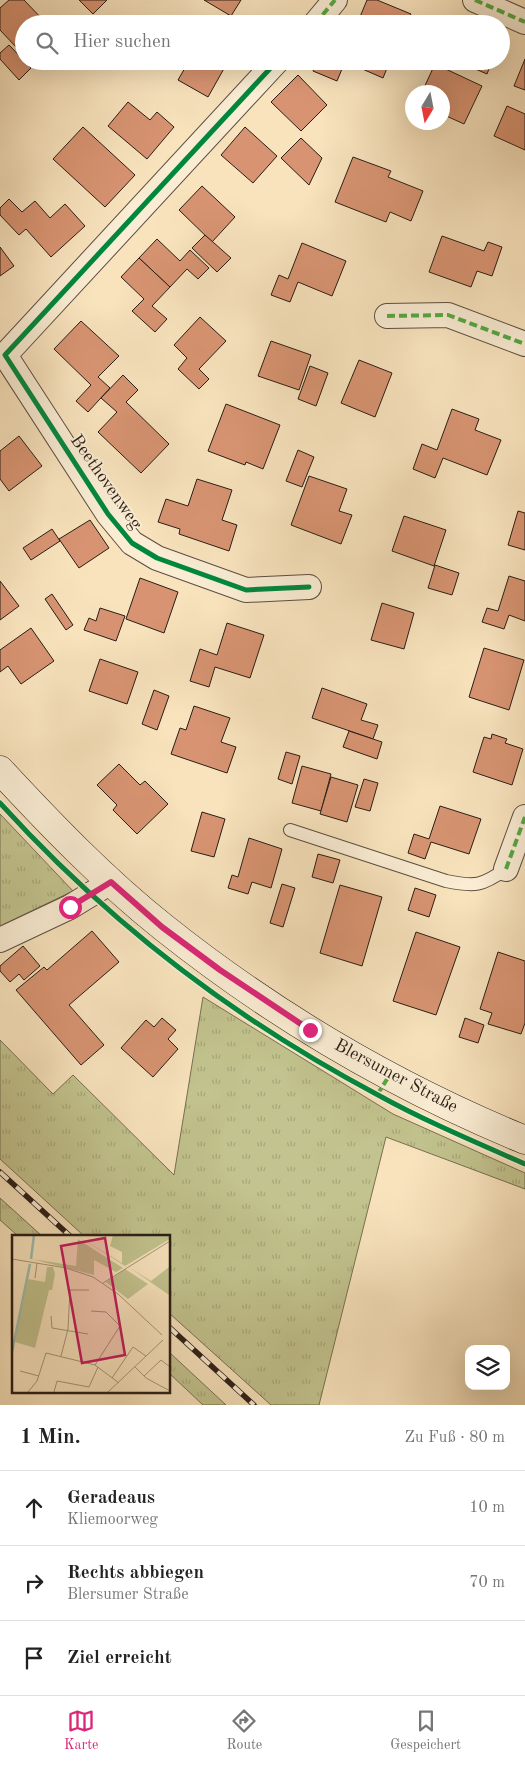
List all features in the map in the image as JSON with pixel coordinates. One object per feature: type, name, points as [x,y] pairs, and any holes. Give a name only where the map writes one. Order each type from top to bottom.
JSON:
[{"type":"main road","name":"Blersumer Straße","points":[[0,770],[42,815],[111,882],[162,927],[220,970],[310,1030],[390,1076],[525,1140]]},
{"type":"street","points":[[322,15],[335,0]]},
{"type":"street","points":[[475,0],[509,15]]},
{"type":"street","points":[[510,15],[525,22]]},
{"type":"street","name":"Beethovenweg","points":[[268,70],[2,351],[108,514],[132,543],[157,558],[246,590],[309,587]]},
{"type":"street","points":[[387,316],[448,315],[525,344]]},
{"type":"street","points":[[506,869],[525,817]]},
{"type":"street","points":[[0,940],[70,907],[111,882]]},
{"type":"lane","points":[[290,830],[446,881],[471,886],[488,882],[506,869]]},
{"type":"green space","points":[[0,814],[73,891],[0,926]]},
{"type":"green space","points":[[203,997],[393,1114],[525,1173],[525,1189],[386,1137],[319,1405],[271,1405],[170,1314],[170,1235],[83,1235],[0,1159],[0,1040],[53,1094],[73,1075],[174,1175]]},
{"type":"green space","points":[[0,1198],[41,1235],[17,1235],[0,1220]]},
{"type":"green space","points":[[170,1353],[226,1405],[203,1405],[170,1374]]},
{"type":"building","points":[[9,0],[24,0],[38,15],[15,15],[15,46],[0,30],[0,8]]},
{"type":"building","points":[[79,0],[107,0],[93,14]]},
{"type":"building","points":[[204,0],[241,0],[232,15]]},
{"type":"building","points":[[367,0],[377,0],[411,14],[410,15],[361,15]]},
{"type":"building","points":[[9,45],[15,51],[15,70],[29,70],[19,80],[0,59],[0,53]]},
{"type":"building","points":[[525,59],[525,90],[514,86]]},
{"type":"building","points":[[184,70],[223,70],[208,97],[178,80]]},
{"type":"building","points":[[314,70],[342,70],[337,81]]},
{"type":"building","points":[[365,70],[386,70],[383,78]]},
{"type":"building","points":[[432,70],[448,70],[482,86],[464,124],[450,118],[450,85],[425,85]]},
{"type":"building","points":[[478,70],[489,70],[487,74]]},
{"type":"building","points":[[298,75],[327,105],[301,131],[271,102]]},
{"type":"building","points":[[128,102],[150,120],[157,112],[174,127],[147,159],[108,126]]},
{"type":"building","points":[[507,106],[525,114],[525,150],[494,136]]},
{"type":"building","points":[[83,127],[135,175],[105,207],[53,159]]},
{"type":"building","points":[[245,127],[277,156],[253,183],[221,155]]},
{"type":"building","points":[[301,138],[322,158],[309,185],[281,158]]},
{"type":"building","points":[[353,157],[391,171],[388,177],[423,191],[411,221],[390,212],[386,222],[335,202]]},
{"type":"building","points":[[202,186],[235,217],[212,242],[179,210]]},
{"type":"building","points":[[9,199],[22,212],[35,201],[50,218],[65,204],[85,226],[51,257],[26,229],[19,235],[0,215],[0,208]]},
{"type":"building","points":[[205,235],[231,258],[217,272],[192,248]]},
{"type":"building","points":[[442,236],[484,251],[488,242],[502,247],[492,276],[477,271],[471,287],[429,272]]},
{"type":"building","points":[[157,239],[180,261],[190,250],[209,268],[198,279],[187,269],[170,287],[139,258]]},
{"type":"building","points":[[302,243],[346,261],[332,296],[298,282],[290,302],[271,295],[279,275],[288,279]]},
{"type":"building","points":[[0,247],[14,266],[0,276]]},
{"type":"building","points":[[139,258],[170,287],[152,306],[167,319],[155,332],[132,311],[144,299],[121,277]]},
{"type":"building","points":[[200,317],[226,341],[199,369],[209,379],[199,389],[178,369],[187,358],[174,345]]},
{"type":"building","points":[[81,321],[119,356],[98,377],[110,388],[88,412],[76,401],[91,385],[54,349]]},
{"type":"building","points":[[271,341],[311,355],[299,390],[258,376]]},
{"type":"building","points":[[359,360],[392,373],[375,417],[341,403]]},
{"type":"building","points":[[310,366],[328,373],[316,406],[298,399]]},
{"type":"building","points":[[123,375],[138,390],[126,402],[169,444],[141,473],[98,432],[117,412],[101,398]]},
{"type":"building","points":[[226,404],[280,425],[263,469],[246,462],[245,465],[208,451]]},
{"type":"building","points":[[452,409],[479,419],[475,430],[501,440],[487,475],[443,458],[435,478],[413,469],[422,444],[437,450]]},
{"type":"building","points":[[19,436],[42,466],[9,491],[0,479],[0,451]]},
{"type":"building","points":[[298,450],[314,457],[302,487],[286,481]]},
{"type":"building","points":[[309,476],[347,489],[339,511],[352,515],[341,544],[291,525]]},
{"type":"building","points":[[197,479],[232,490],[222,520],[237,525],[229,551],[179,534],[180,529],[158,522],[166,499],[188,506]]},
{"type":"building","points":[[518,511],[525,513],[525,550],[508,545]]},
{"type":"building","points":[[404,516],[446,530],[434,566],[392,551]]},
{"type":"building","points":[[90,520],[109,548],[79,568],[59,539]]},
{"type":"building","points":[[52,529],[60,541],[31,560],[23,548]]},
{"type":"building","points":[[435,565],[459,573],[452,595],[428,588]]},
{"type":"building","points":[[509,576],[525,581],[525,621],[509,615],[504,629],[482,622],[487,608],[498,611]]},
{"type":"building","points":[[140,578],[178,592],[164,633],[126,619]]},
{"type":"building","points":[[0,581],[19,606],[0,620]]},
{"type":"building","points":[[52,594],[73,625],[66,630],[45,599]]},
{"type":"building","points":[[382,603],[414,613],[404,649],[371,640]]},
{"type":"building","points":[[100,608],[125,616],[116,641],[84,630],[89,618],[96,621]]},
{"type":"building","points":[[227,623],[264,635],[250,678],[215,667],[209,687],[190,681],[200,649],[217,655]]},
{"type":"building","points":[[31,628],[54,661],[21,684],[8,666],[0,672],[0,650]]},
{"type":"building","points":[[484,648],[524,660],[509,710],[469,697]]},
{"type":"building","points":[[100,659],[138,672],[127,704],[89,691]]},
{"type":"building","points":[[322,688],[367,704],[361,720],[378,725],[373,739],[312,718]]},
{"type":"building","points":[[154,690],[169,696],[157,730],[142,724]]},
{"type":"building","points":[[194,706],[230,718],[221,742],[236,747],[227,773],[171,754],[180,728],[186,730]]},
{"type":"building","points":[[349,731],[382,742],[377,759],[343,747]]},
{"type":"building","points":[[492,734],[507,739],[505,743],[523,749],[512,785],[473,772],[484,737],[491,739]]},
{"type":"building","points":[[286,752],[300,756],[292,784],[278,779]]},
{"type":"building","points":[[119,764],[140,785],[145,781],[168,804],[137,834],[113,810],[117,805],[97,785]]},
{"type":"building","points":[[302,766],[331,774],[321,811],[292,803]]},
{"type":"building","points":[[331,777],[358,785],[347,822],[320,814]]},
{"type":"building","points":[[364,779],[378,783],[370,811],[355,807]]},
{"type":"building","points":[[440,806],[481,819],[469,854],[431,842],[425,859],[408,853],[414,834],[429,839]]},
{"type":"building","points":[[202,812],[225,819],[214,857],[191,851]]},
{"type":"building","points":[[249,838],[282,849],[271,888],[252,882],[248,894],[228,888],[232,875],[238,877]]},
{"type":"building","points":[[318,854],[340,860],[333,883],[312,877]]},
{"type":"building","points":[[282,884],[295,888],[283,927],[270,923]]},
{"type":"building","points":[[340,885],[382,897],[362,966],[320,953]]},
{"type":"building","points":[[415,888],[436,895],[429,917],[408,910]]},
{"type":"building","points":[[92,931],[119,962],[69,1005],[104,1045],[81,1065],[16,990],[44,967],[47,970]]},
{"type":"building","points":[[416,932],[460,947],[436,1015],[393,1001]]},
{"type":"building","points":[[23,946],[40,966],[24,980],[19,974],[10,982],[0,971],[0,966]]},
{"type":"building","points":[[498,952],[525,961],[525,1023],[521,1034],[488,1024],[492,1013],[480,1009]]},
{"type":"building","points":[[162,1018],[176,1030],[168,1039],[178,1049],[153,1077],[121,1048],[146,1020],[154,1027]]},
{"type":"building","points":[[465,1018],[484,1025],[478,1043],[459,1037]]},
{"type":"railway","points":[[0,1172],[69,1235]]},
{"type":"railway","points":[[170,1328],[254,1405]]},
{"type":"marked path","points":[[322,15],[335,0]]},
{"type":"marked path","points":[[475,0],[509,15]]},
{"type":"marked path","points":[[510,15],[525,22]]},
{"type":"marked path","points":[[387,316],[448,315],[525,344]]},
{"type":"marked path","points":[[506,869],[525,817]]},
{"type":"marked path","points":[[377,1095],[389,1076]]},
{"type":"cycle path","points":[[269,70],[5,355],[108,514],[132,543],[157,558],[246,590],[309,587]]},
{"type":"cycle path","points":[[0,803],[41,847],[130,928],[176,966],[224,1001],[325,1066],[396,1105],[525,1164]]},
{"type":"route","points":[[70,907],[111,882],[162,927],[220,970],[310,1030]]}]
